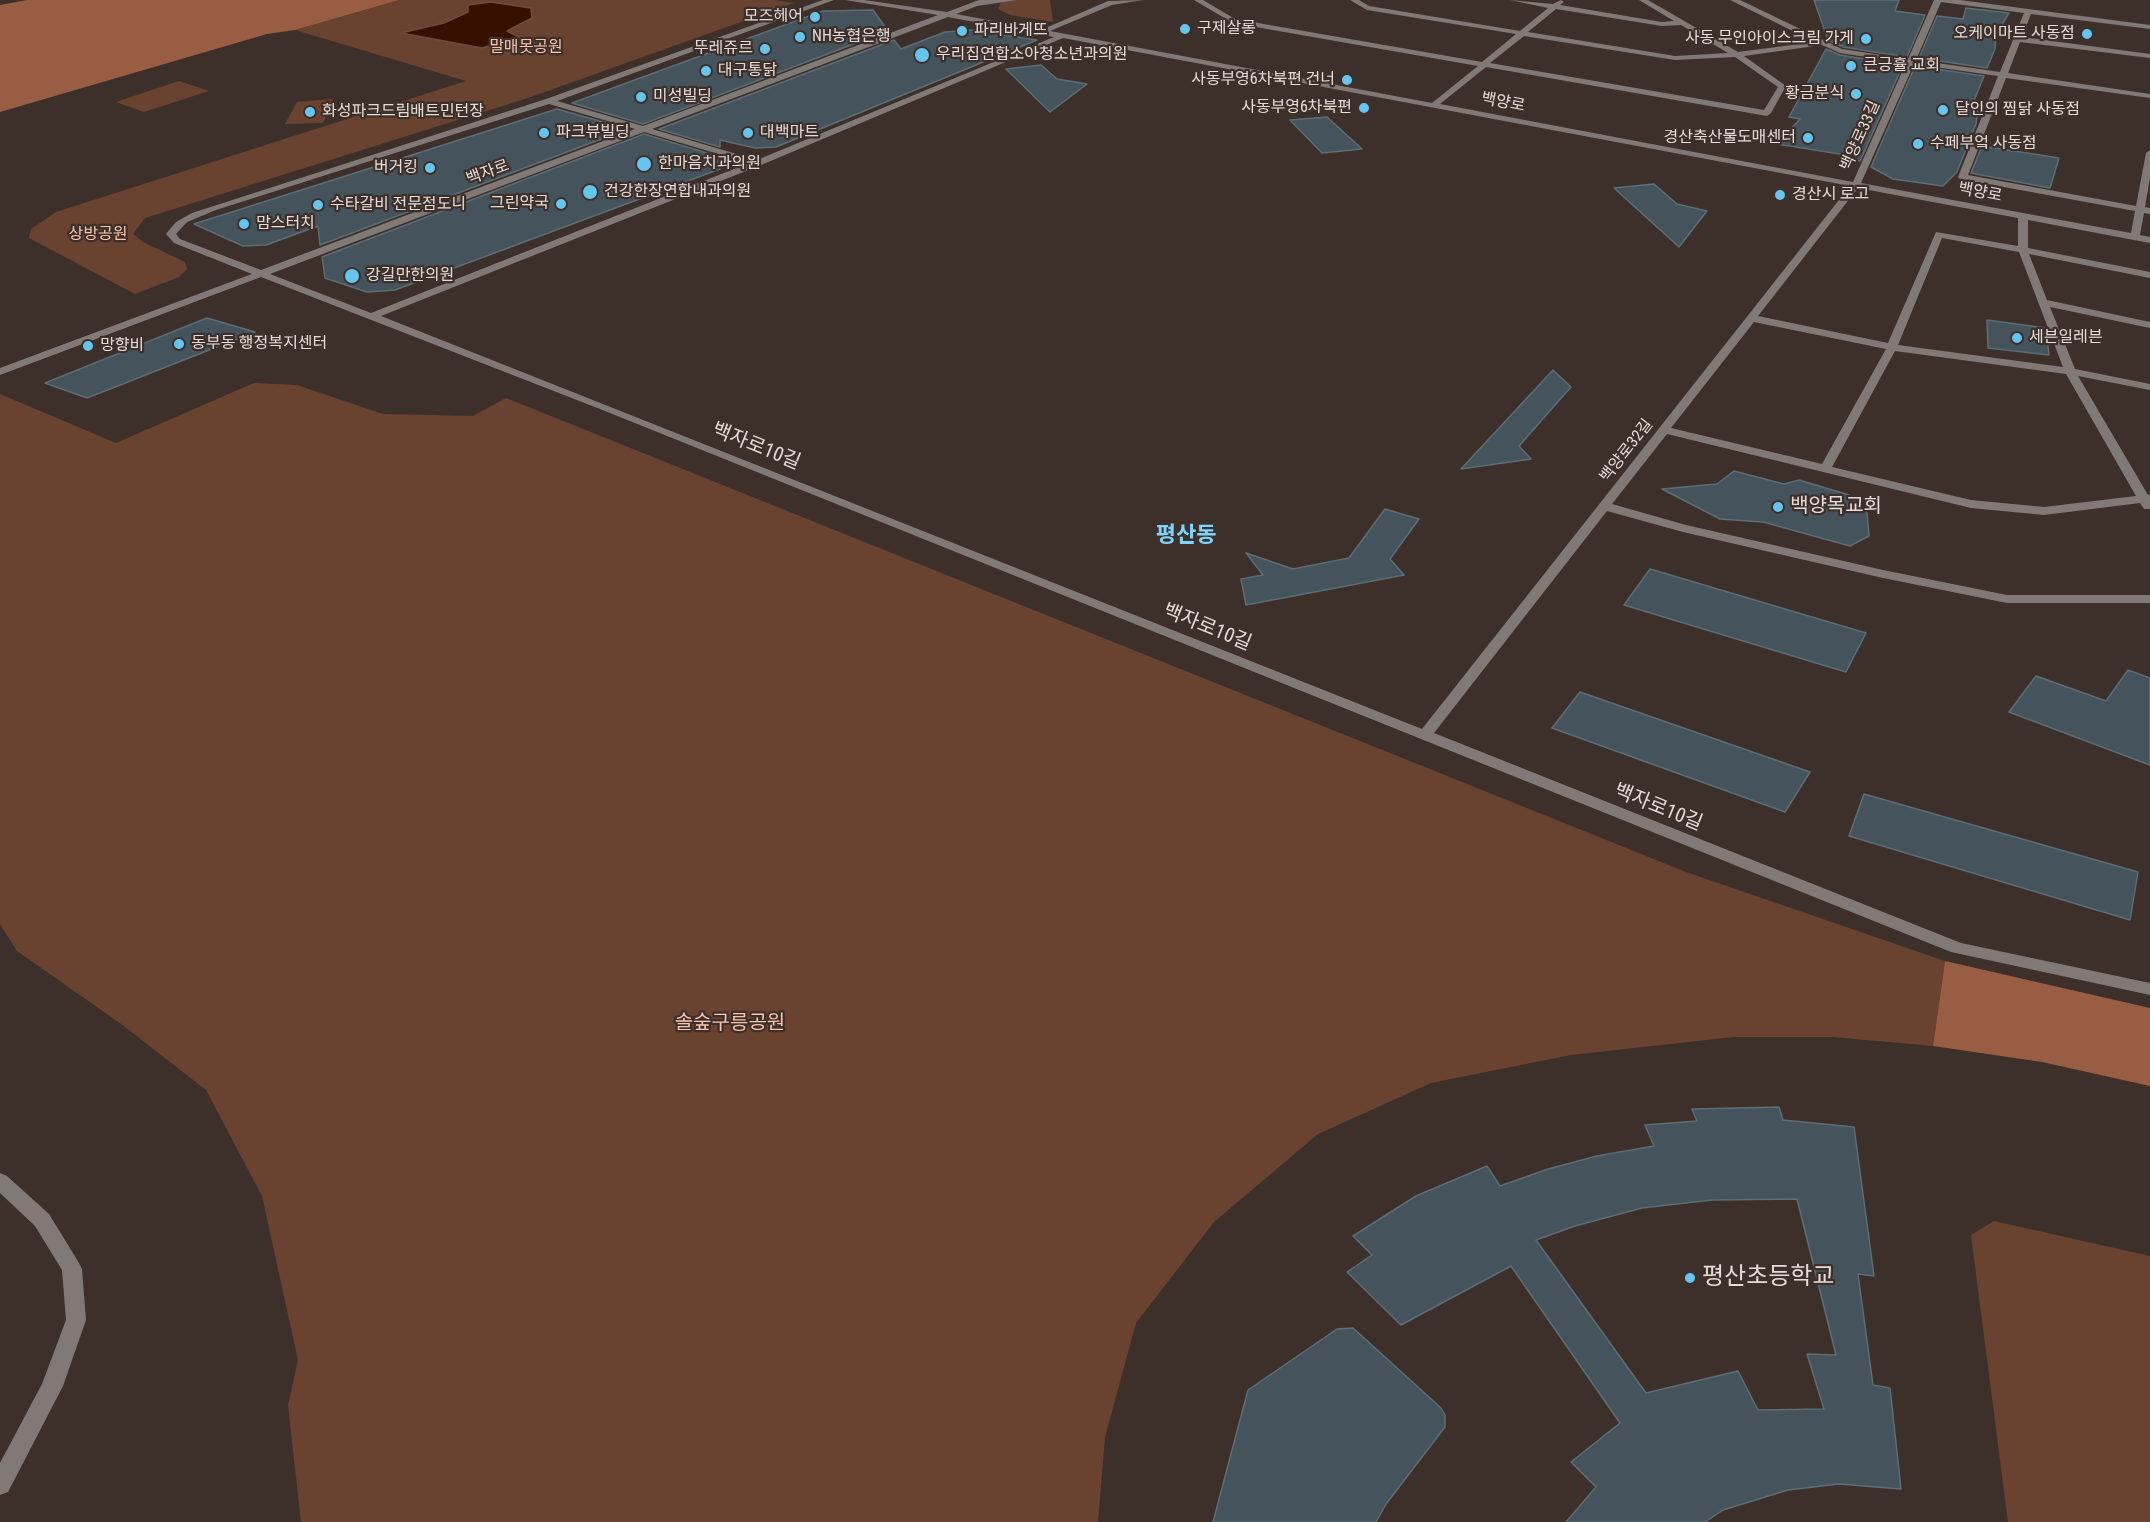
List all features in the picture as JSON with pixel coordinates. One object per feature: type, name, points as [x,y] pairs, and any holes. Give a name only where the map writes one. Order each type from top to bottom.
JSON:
[{"type":"street","points":[[549,101],[830,0]]},
{"type":"street","name":"백양로","points":[[849,0],[950,15],[2150,240]]},
{"type":"street","name":"백자로","points":[[0,372],[258,273],[647,130],[986,0]]},
{"type":"street","points":[[976,4],[1013,0]]},
{"type":"street","points":[[1042,32],[1111,3],[1139,0]]},
{"type":"street","points":[[1198,0],[1233,21],[1767,113],[1782,86],[1737,56],[1642,0]]},
{"type":"street","points":[[1354,0],[1367,8],[1675,58],[1737,56],[1822,43]]},
{"type":"street","points":[[1514,0],[1662,24],[1681,23]]},
{"type":"street","points":[[1433,106],[1562,0]]},
{"type":"street","points":[[1734,0],[1840,51],[2150,96]]},
{"type":"street","name":"백양로33길","points":[[1856,185],[1938,0]]},
{"type":"street","points":[[1943,0],[2150,27]]},
{"type":"street","points":[[2028,11],[1963,177],[2145,210]]},
{"type":"street","points":[[370,317],[758,164],[1062,36]]},
{"type":"street","points":[[2017,39],[2150,56]]},
{"type":"street","points":[[549,101],[758,164]]},
{"type":"street","name":"백자로10길","points":[[549,101],[213,208],[186,218],[176,225],[171,234],[177,241],[604,406],[1957,948],[2150,989]]},
{"type":"street","points":[[2134,237],[2145,210],[2150,153]]},
{"type":"street","name":"백양로32길","points":[[1424,736],[1856,185]]},
{"type":"street","points":[[1664,430],[1982,505],[2044,511],[2148,502],[2070,371],[2023,251],[2024,216]]},
{"type":"street","points":[[1826,469],[1892,347],[1939,234],[2150,275]]},
{"type":"street","points":[[2043,302],[2150,325]]},
{"type":"street","points":[[1751,318],[1892,347],[2070,371],[2150,387]]},
{"type":"street","points":[[1604,506],[1683,528],[1872,572],[2007,599],[2150,599]]},
{"type":"street","points":[[0,1181],[42,1220],[72,1269],[76,1320],[52,1386],[0,1485]]},
{"type":"green space","points":[[399,0],[775,0],[794,3],[528,98],[145,218],[133,234],[143,242],[185,262],[187,269],[179,277],[135,294],[29,238],[31,229],[56,212],[466,81],[295,30]]},
{"type":"green space","points":[[1050,0],[1053,22],[1010,15],[998,9],[1001,2]]},
{"type":"green space","points":[[179,81],[209,91],[144,112],[116,102]]},
{"type":"green space","name":"화성파크드림배트민턴장","points":[[333,99],[323,123],[285,124],[297,102]]},
{"type":"green space","name":"솔숲구릉공원","points":[[254,383],[297,385],[383,414],[473,416],[506,398],[1686,872],[1945,961],[1933,1046],[1833,1037],[1734,1037],[1571,1055],[1431,1083],[1318,1134],[1214,1222],[1136,1323],[1105,1437],[1098,1522],[301,1522],[288,1405],[298,1360],[262,1196],[206,1090],[124,1026],[17,951],[0,924],[0,394],[116,443]]},
{"type":"green space","points":[[1994,1221],[2150,1256],[2150,1522],[2008,1522],[1971,1235]]},
{"type":"shaded area","points":[[27,0],[399,0],[295,30],[267,34],[0,112],[0,5]]},
{"type":"shaded area","points":[[491,2],[531,8],[532,18],[507,31],[519,37],[482,48],[401,33],[444,23],[468,12],[468,5]]},
{"type":"shaded area","points":[[1945,961],[2150,1008],[2150,1086],[2042,1062],[1933,1046]]},
{"type":"building","points":[[1814,0],[1899,0],[1895,11],[1925,15],[1907,57],[1843,47],[1828,40]]},
{"type":"building","points":[[1966,8],[2009,13],[1996,35],[1995,49],[1987,68],[1919,58],[1937,16],[1963,19]]},
{"type":"building","points":[[873,10],[888,31],[643,124],[572,103],[823,11]]},
{"type":"building","points":[[971,30],[1037,40],[776,147],[755,148],[720,140],[720,147],[659,129],[894,40],[901,49],[945,32]]},
{"type":"building","points":[[1826,49],[1840,55],[1903,65],[1860,161],[1846,155],[1777,144],[1800,119],[1789,117]]},
{"type":"building","points":[[1041,65],[1057,79],[1087,84],[1050,112],[1006,69]]},
{"type":"building","points":[[1915,66],[1984,76],[1971,108],[1978,109],[1976,124],[1957,172],[1943,186],[1893,179],[1871,167]]},
{"type":"building","points":[[557,109],[628,129],[320,245],[318,226],[266,245],[243,246],[194,224]]},
{"type":"building","points":[[1327,117],[1362,149],[1322,153],[1290,120]]},
{"type":"building","points":[[644,134],[720,157],[720,169],[395,290],[367,292],[325,278],[322,257]]},
{"type":"building","points":[[1982,146],[2059,158],[2050,188],[1971,173]]},
{"type":"building","points":[[1654,184],[1677,204],[1707,211],[1679,247],[1614,188]]},
{"type":"building","points":[[207,318],[255,332],[87,398],[45,383]]},
{"type":"building","name":"세븐일레븐","points":[[1987,320],[2046,328],[2049,355],[1988,348]]},
{"type":"building","points":[[1553,370],[1571,387],[1519,446],[1531,459],[1461,469]]},
{"type":"building","name":"백양목교회","points":[[1734,471],[1784,484],[1799,480],[1849,495],[1867,513],[1869,536],[1850,546],[1763,522],[1720,519],[1662,489],[1717,484]]},
{"type":"building","points":[[1385,509],[1419,519],[1390,559],[1404,575],[1246,605],[1241,579],[1263,575],[1246,553],[1293,569],[1349,558]]},
{"type":"building","points":[[1650,569],[1866,633],[1846,672],[1624,605]]},
{"type":"building","points":[[2128,670],[2150,678],[2150,765],[2009,712],[2036,676],[2106,701]]},
{"type":"building","points":[[1580,692],[1810,772],[1785,812],[1552,728]]},
{"type":"building","points":[[1864,794],[2138,872],[2130,920],[1849,836]]},
{"type":"building","points":[[1779,1107],[1783,1120],[1854,1127],[1874,1276],[1858,1274],[1873,1385],[1890,1388],[1901,1489],[1839,1484],[1788,1490],[1723,1510],[1705,1522],[1566,1522],[1596,1487],[1571,1462],[1620,1423],[1511,1266],[1401,1325],[1347,1272],[1372,1255],[1353,1236],[1416,1196],[1487,1166],[1500,1186],[1548,1169],[1597,1156],[1654,1146],[1645,1125],[1697,1121],[1692,1109]],"holes":[[[1797,1199],[1836,1355],[1807,1354],[1824,1409],[1758,1410],[1738,1371],[1646,1393],[1536,1240],[1575,1226],[1642,1208],[1712,1200]]]},
{"type":"building","points":[[1353,1328],[1441,1408],[1445,1415],[1445,1427],[1386,1504],[1376,1522],[1213,1522],[1248,1390],[1337,1329]]},
{"type":"place","name":"모즈헤어","points":[[815,17]]},
{"type":"place","name":"구제살롱","points":[[1185,29]]},
{"type":"place","name":"파리바게뜨","points":[[962,31]]},
{"type":"place","name":"오케이마트 사동점","points":[[2087,34]]},
{"type":"place","name":"NH농협은행","points":[[800,37]]},
{"type":"place","name":"사동 무인아이스크림 가게","points":[[1866,39]]},
{"type":"place","name":"뚜레쥬르","points":[[765,49]]},
{"type":"place","name":"우리집연합소아청소년과의원","points":[[922,55]]},
{"type":"place","name":"큰긍휼 교회","points":[[1851,66]]},
{"type":"place","name":"대구통닭","points":[[706,71]]},
{"type":"place","name":"사동부영6차북편 건너","points":[[1347,80]]},
{"type":"place","name":"황금분식","points":[[1856,94]]},
{"type":"place","name":"미성빌딩","points":[[641,97]]},
{"type":"place","name":"사동부영6차북편","points":[[1364,108]]},
{"type":"place","name":"달인의 찜닭 사동점","points":[[1943,110]]},
{"type":"place","name":"화성파크드림배트민턴장","points":[[310,112]]},
{"type":"place","name":"파크뷰빌딩","points":[[544,133]]},
{"type":"place","name":"대백마트","points":[[748,133]]},
{"type":"place","name":"경산축산물도매센터","points":[[1808,138]]},
{"type":"place","name":"수페부엌 사동점","points":[[1918,144]]},
{"type":"place","name":"한마음치과의원","points":[[644,164]]},
{"type":"place","name":"버거킹","points":[[430,168]]},
{"type":"place","name":"건강한장연합내과의원","points":[[590,192]]},
{"type":"place","name":"경산시 로고","points":[[1780,195]]},
{"type":"place","name":"그린약국","points":[[561,204]]},
{"type":"place","name":"수타갈비 전문점도니","points":[[318,205]]},
{"type":"place","name":"맘스터치","points":[[244,224]]},
{"type":"place","name":"강길만한의원","points":[[352,276]]},
{"type":"place","name":"세븐일레븐","points":[[2017,338]]},
{"type":"place","name":"동부동 행정복지센터","points":[[179,344]]},
{"type":"place","name":"망향비","points":[[88,346]]},
{"type":"place","name":"백양목교회","points":[[1778,507]]},
{"type":"place","name":"평산초등학교","points":[[1690,1278]]},
{"type":"district","name":"평산동","points":[[1186,536]]},
{"type":"park label","name":"말매못공원","points":[[526,48]]},
{"type":"park label","name":"상방공원","points":[[98,235]]}]
